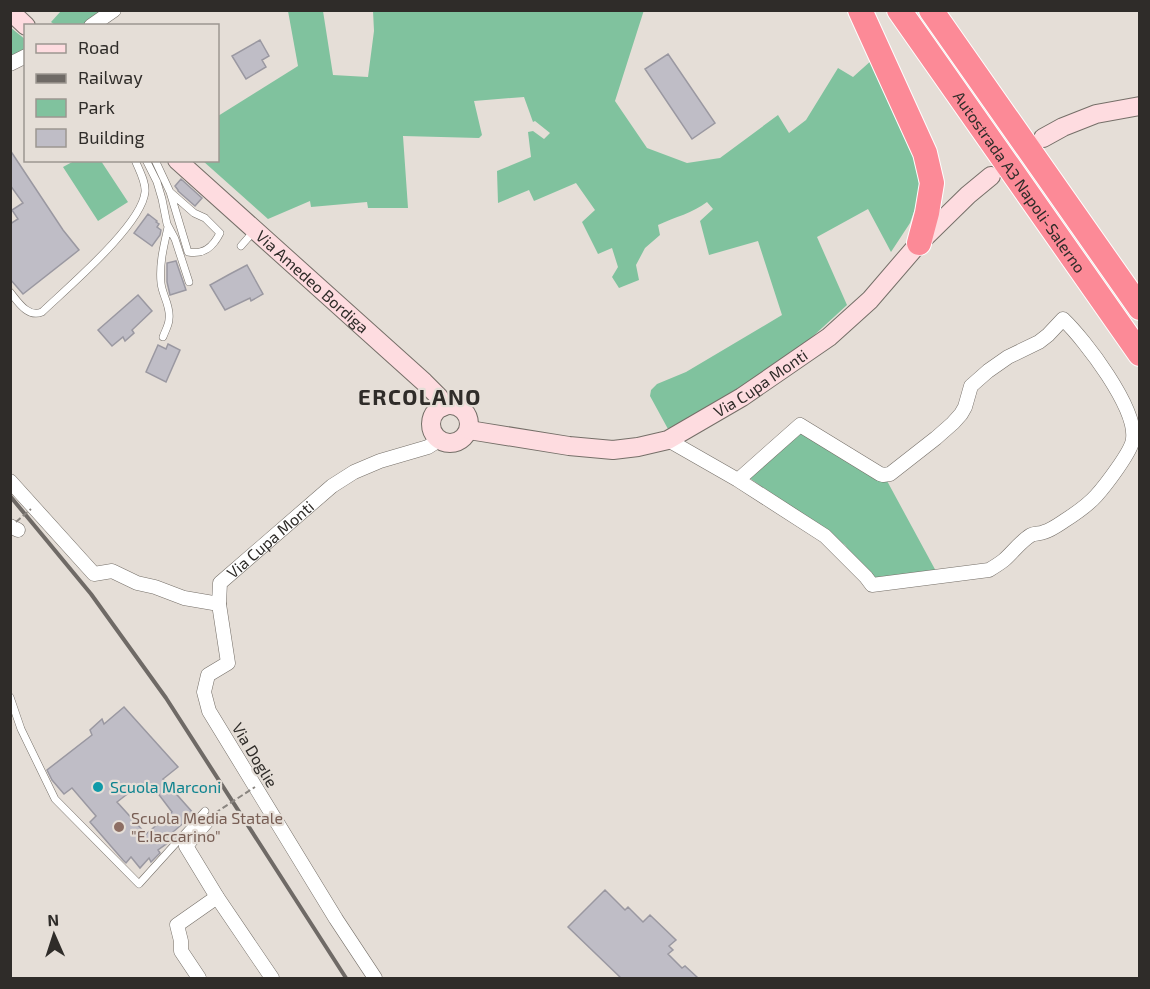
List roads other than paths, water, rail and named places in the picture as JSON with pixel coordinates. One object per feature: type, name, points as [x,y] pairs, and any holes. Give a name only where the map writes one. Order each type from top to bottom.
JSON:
[{"type":"highway","points":[[860,10],[925,153],[932,183],[919,243]]},
{"type":"highway","name":"Autostrada A3 Napoli-Salerno","points":[[899,10],[1140,354]]},
{"type":"highway","name":"Autostrada A3 Napoli-Salerno","points":[[931,10],[1140,308]]},
{"type":"street","points":[[95,24],[114,10]]},
{"type":"street","points":[[10,11],[24,24]]},
{"type":"street","points":[[10,64],[24,58]]},
{"type":"street","points":[[1043,138],[1096,114],[1140,106]]},
{"type":"street","name":"Via Amedeo Bordiga","points":[[179,162],[424,381],[439,397],[443,407]]},
{"type":"street","name":"Via Cupa Monti","points":[[469,430],[569,446],[613,450],[668,440],[742,398],[830,337],[870,300],[919,243],[991,176]]},
{"type":"street","points":[[668,440],[738,480],[825,536],[872,585],[989,570],[1002,562],[1030,536],[1043,533],[1063,522],[1096,496],[1129,450],[1133,439],[1131,424],[1113,382],[1075,330],[1063,319],[1039,342],[1008,357],[971,386],[965,407],[953,423],[890,474],[880,474],[800,425],[738,480]]},
{"type":"street","points":[[455,406],[466,414],[469,430],[460,441],[446,443],[439,440],[433,433],[432,419],[435,413],[443,407],[455,406]]},
{"type":"street","name":"Via Cupa Monti","points":[[219,604],[220,583],[332,486],[354,472],[380,461],[428,447],[439,440]]},
{"type":"street","points":[[10,481],[94,574],[112,571],[137,583],[184,598],[219,604]]},
{"type":"street","name":"Via Doglie","points":[[219,604],[228,663],[208,675],[204,692],[210,711],[336,919],[375,978]]},
{"type":"street","points":[[209,815],[186,846],[217,897],[272,978]]},
{"type":"street","points":[[199,978],[181,951],[177,925],[217,897]]},
{"type":"lane","points":[[10,292],[23,308],[38,314],[118,239],[135,214],[145,192],[145,185],[136,162]]},
{"type":"lane","points":[[147,162],[157,182],[168,227],[175,239],[189,282]]},
{"type":"lane","points":[[155,162],[170,192],[188,252],[207,250],[215,243],[220,233],[205,218],[194,213],[170,192]]},
{"type":"lane","points":[[163,337],[170,319],[161,284],[162,254],[168,227]]},
{"type":"lane","points":[[241,246],[254,231]]},
{"type":"lane","points":[[10,697],[21,729],[55,798],[139,884],[209,815]]},
{"type":"railway","points":[[10,496],[91,594],[166,698],[346,978]]},
{"type":"place","name":"Scuola Marconi","points":[[98,787]]},
{"type":"place","name":"Scuola Media Statale \"E.Iaccarino\"","points":[[119,827]]},
{"type":"district","name":"ERCOLANO","points":[[420,397]]}]
